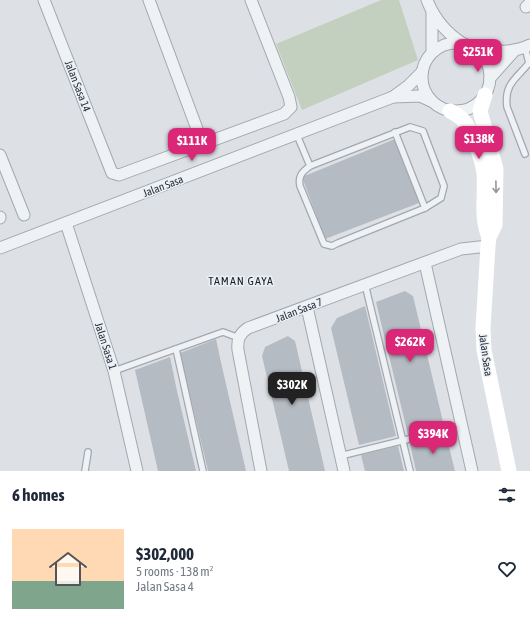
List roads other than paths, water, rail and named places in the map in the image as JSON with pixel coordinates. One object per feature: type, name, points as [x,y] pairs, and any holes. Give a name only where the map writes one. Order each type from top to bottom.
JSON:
[{"type":"street","name":"Jalan Sasa 14","points":[[44,0],[112,173],[119,175],[202,145]]},
{"type":"street","points":[[149,0],[202,145],[284,114],[291,107],[289,97],[251,0]]},
{"type":"street","points":[[427,0],[432,13],[449,34],[462,43],[478,50],[485,58],[489,68],[490,78],[485,95],[476,105],[463,110],[450,110],[440,107],[425,93],[422,82],[422,72],[426,61],[432,52],[446,44],[462,43]]},
{"type":"street","points":[[432,13],[432,52]]},
{"type":"street","points":[[478,50],[523,47]]},
{"type":"street","points":[[490,78],[523,47]]},
{"type":"street","name":"Jalan Sasa","points":[[0,248],[393,97],[408,86],[422,72]]},
{"type":"street","name":"Jalan Sasa","points":[[485,95],[480,111],[496,169],[496,225],[489,242],[483,328],[484,350],[509,471]]},
{"type":"street","name":"Jalan Sasa","points":[[393,97],[420,96],[432,101]]},
{"type":"street","name":"Jalan Sasa","points":[[450,110],[463,120],[472,135],[484,173],[484,224],[489,242]]},
{"type":"street","points":[[0,155],[24,215]]},
{"type":"street","name":"Jalan Sasa 1","points":[[66,223],[114,371],[137,471]]},
{"type":"street","name":"Jalan Sasa 7","points":[[239,338],[248,328],[461,249],[489,242]]},
{"type":"street","points":[[425,262],[472,471]]},
{"type":"street","points":[[307,307],[344,471]]},
{"type":"street","points":[[239,338],[238,350],[261,471]]},
{"type":"lane","points":[[523,47],[529,63],[513,79],[507,90],[506,100],[507,107],[525,154]]},
{"type":"lane","points":[[410,127],[423,131],[444,186],[441,198],[425,208],[338,244],[327,246],[321,241],[300,186],[300,176],[310,166],[395,132],[410,127]]},
{"type":"lane","points":[[395,132],[425,208]]},
{"type":"lane","points":[[297,135],[310,166]]},
{"type":"lane","points":[[365,284],[410,471]]},
{"type":"lane","points":[[114,371],[223,332],[239,338]]},
{"type":"lane","points":[[176,349],[202,471]]},
{"type":"lane","points":[[340,456],[462,426]]},
{"type":"lane","points":[[85,471],[88,452]]},
{"type":"district","name":"TAMAN GAYA","points":[[241,281]]}]
